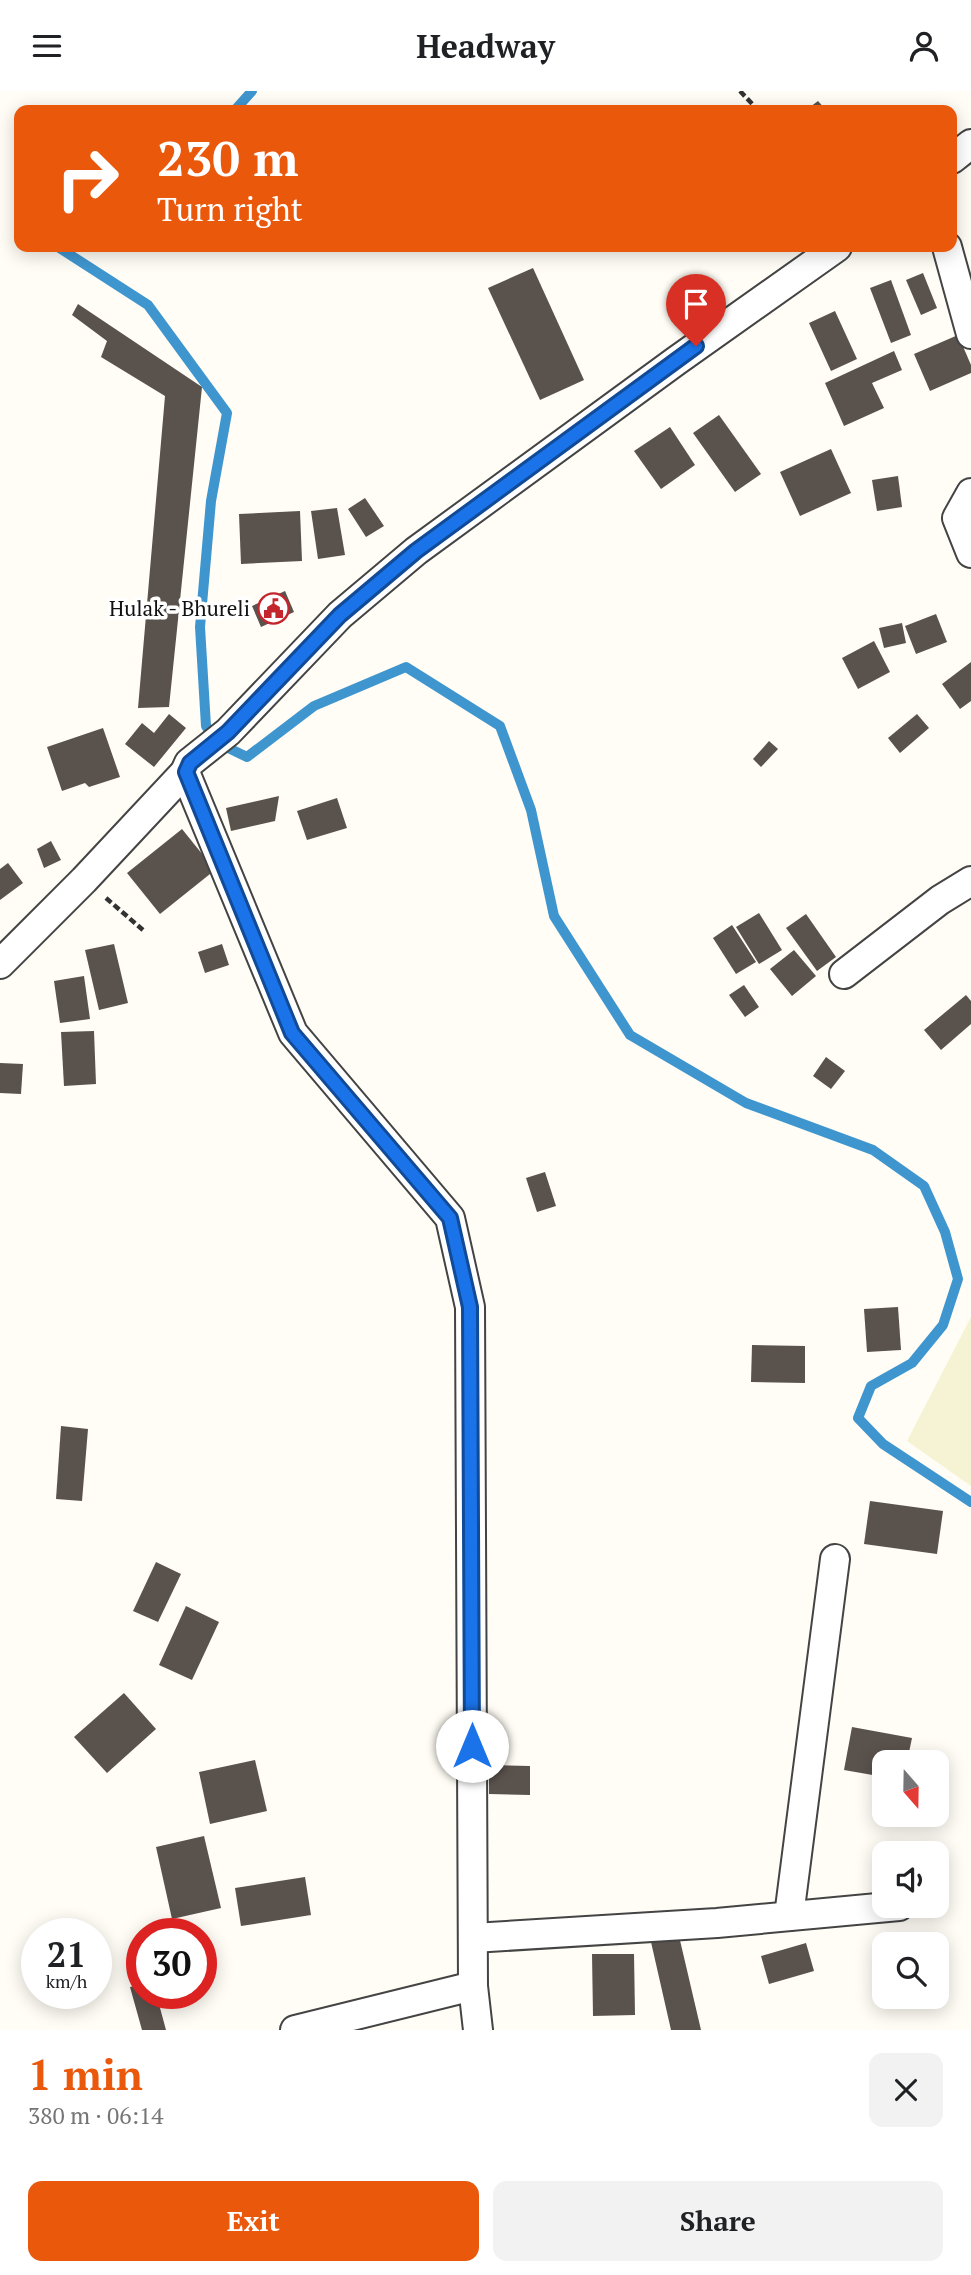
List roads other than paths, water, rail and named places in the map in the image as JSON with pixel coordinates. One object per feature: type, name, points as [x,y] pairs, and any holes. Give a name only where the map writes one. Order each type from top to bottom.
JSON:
[{"type":"street","points":[[957,155],[971,144]]},
{"type":"street","points":[[0,964],[85,880],[188,767],[228,732],[340,615],[416,551],[830,252]]},
{"type":"street","points":[[948,252],[971,334]]},
{"type":"street","points":[[971,493],[957,518],[971,553]]},
{"type":"street","points":[[188,767],[292,1033],[450,1218],[470,1307],[473,1986],[478,2030]]},
{"type":"street","points":[[844,974],[940,900],[971,881]]},
{"type":"street","points":[[789,1916],[835,1559]]},
{"type":"street","points":[[473,1938],[872,1908]]},
{"type":"street","points":[[295,2030],[473,1986]]},
{"type":"waterway","points":[[239,105],[252,91]]},
{"type":"waterway","points":[[66,252],[148,305],[227,413],[211,501],[200,627],[206,726],[218,743],[247,757],[314,706],[406,667],[500,726],[531,810],[554,916],[630,1035],[746,1103],[873,1150],[924,1186],[945,1232],[958,1279],[943,1325],[912,1363],[871,1386],[858,1418],[883,1444],[971,1502]]},
{"type":"place","name":"Hulak - Bhureli","points":[[273,609]]}]
